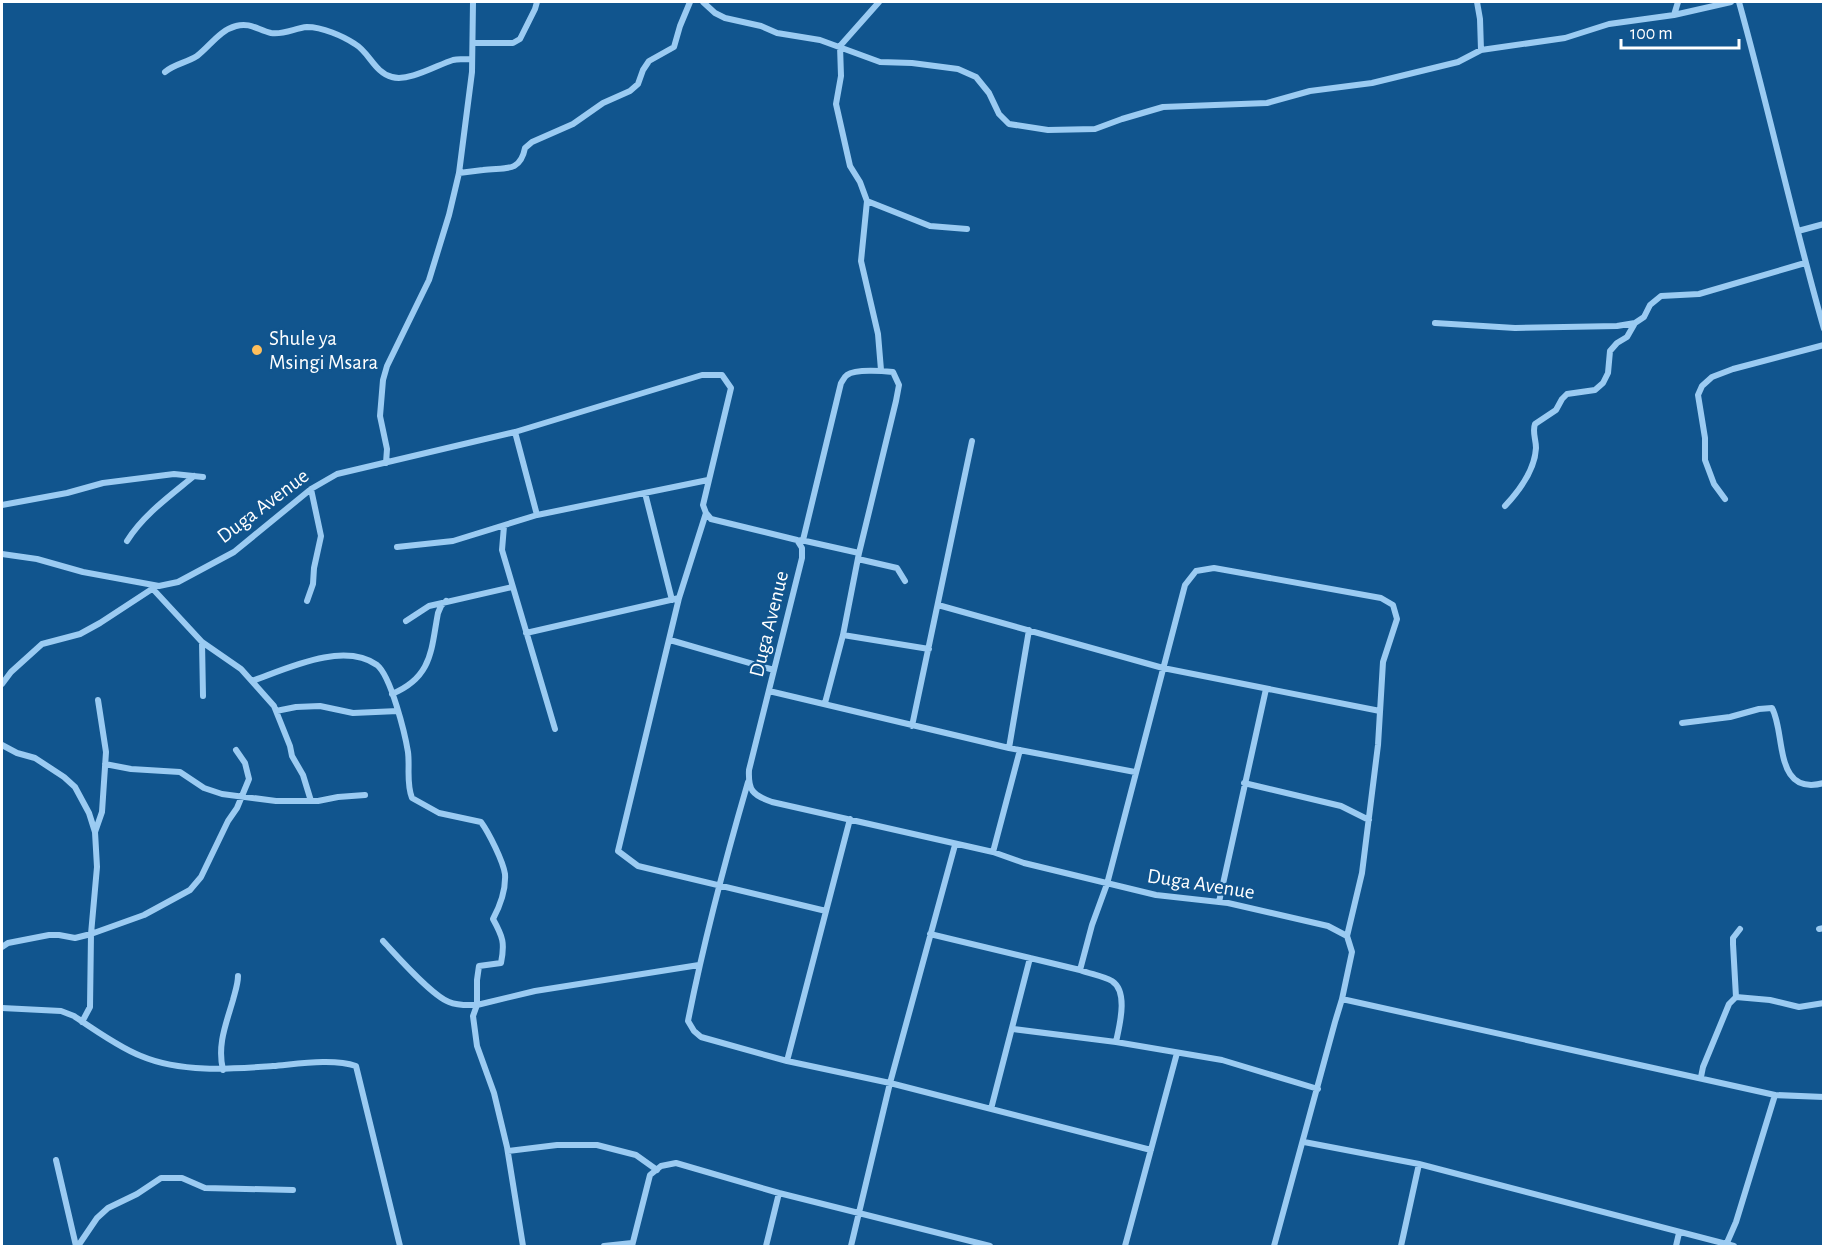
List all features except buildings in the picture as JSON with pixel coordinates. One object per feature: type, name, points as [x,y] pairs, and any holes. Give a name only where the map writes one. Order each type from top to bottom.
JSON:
[{"type":"street","points":[[386,463],[387,449],[380,416],[383,380],[387,366],[429,280],[459,173],[472,72],[473,2]]},
{"type":"street","points":[[473,43],[513,43],[520,39],[536,5],[542,2]]},
{"type":"street","points":[[459,173],[485,169],[501,170],[519,164],[525,148],[532,142],[573,124],[603,103],[630,91],[638,84],[649,61],[674,47],[690,2]]},
{"type":"street","points":[[703,2],[725,18],[761,26],[777,33],[812,38],[880,62],[912,63],[958,69],[976,77],[989,93],[999,114],[1009,124],[1048,129],[1095,129],[1163,107],[1268,103],[1310,91],[1372,82],[1458,62],[1481,50],[1564,38],[1609,24],[1674,15],[1731,2]]},
{"type":"street","points":[[825,703],[843,635],[858,556],[899,385],[893,372],[881,370],[876,323],[861,261],[867,201],[860,182],[850,166],[836,104],[841,76],[840,46],[879,2]]},
{"type":"street","points":[[1477,2],[1481,50]]},
{"type":"street","points":[[1674,15],[1678,2]]},
{"type":"street","points":[[1739,2],[1824,329]]},
{"type":"street","points":[[165,72],[172,66],[197,56],[219,38],[224,30],[248,24],[271,33],[284,33],[307,27],[318,28],[355,43],[381,71],[390,77],[424,72],[455,60],[472,59]]},
{"type":"street","points":[[867,201],[930,226],[967,229]]},
{"type":"street","points":[[1798,231],[1824,224]]},
{"type":"street","points":[[1435,323],[1515,328],[1617,326],[1635,323],[1644,317],[1650,304],[1661,296],[1699,294],[1805,263]]},
{"type":"street","points":[[1505,506],[1517,494],[1529,471],[1536,448],[1533,432],[1535,424],[1556,410],[1567,394],[1595,390],[1603,383],[1608,373],[1610,351],[1627,337],[1635,323]]},
{"type":"street","points":[[1725,499],[1714,484],[1705,460],[1705,438],[1698,395],[1702,386],[1712,377],[1733,369],[1824,345]]},
{"type":"street","name":"Duga Avenue","points":[[881,370],[856,372],[847,375],[841,383],[800,540],[802,558],[749,770],[748,782],[751,791],[772,802],[993,852],[1024,863],[1107,884],[1156,895],[1219,902],[1328,926],[1347,936]]},
{"type":"street","name":"Duga Avenue","points":[[2,554],[37,559],[82,572],[155,587],[178,582],[234,552],[310,489],[337,474],[515,432],[702,375],[722,375],[731,388],[708,480],[703,505],[706,513],[676,599],[670,640],[618,851],[638,866],[718,885]]},
{"type":"street","points":[[515,432],[537,515]]},
{"type":"street","points":[[912,726],[972,441]]},
{"type":"street","points":[[2,505],[67,494],[103,483],[174,474],[203,477]]},
{"type":"street","points":[[127,541],[133,530],[194,476]]},
{"type":"street","points":[[397,547],[453,542],[537,515],[708,480]]},
{"type":"street","points":[[307,601],[313,584],[321,536],[310,489]]},
{"type":"street","points":[[526,633],[676,599],[645,493]]},
{"type":"street","points":[[706,513],[711,519],[800,540],[897,568],[905,581]]},
{"type":"street","points":[[504,526],[502,550],[555,729]]},
{"type":"street","points":[[1080,970],[1107,884],[1185,585],[1196,571],[1214,568],[1381,598],[1393,605],[1398,619],[1383,662],[1369,820],[1362,873],[1347,936],[1352,952],[1342,999],[1274,1246]]},
{"type":"street","points":[[2,684],[18,665],[42,644],[80,634],[155,587],[202,642],[241,669],[274,706],[291,746],[292,756],[303,775],[311,801]]},
{"type":"street","points":[[406,621],[429,606],[512,587]]},
{"type":"street","points":[[392,694],[404,689],[427,665],[438,613],[446,601]]},
{"type":"street","points":[[938,605],[1163,668],[1380,711]]},
{"type":"street","points":[[1009,748],[1029,630]]},
{"type":"street","points":[[843,635],[928,649]]},
{"type":"street","points":[[670,640],[774,670]]},
{"type":"street","points":[[202,642],[203,696]]},
{"type":"street","points":[[252,681],[315,660],[340,656],[356,657],[377,666],[383,673],[398,711],[408,754],[409,790],[412,798],[439,813],[481,822],[490,834],[505,873],[500,906],[493,920],[501,934],[504,946],[501,963],[479,966],[477,1005],[472,1016],[477,1046],[494,1093],[508,1150],[523,1246]]},
{"type":"street","points":[[1219,902],[1266,689]]},
{"type":"street","points":[[769,691],[1009,748],[1135,772]]},
{"type":"street","points":[[95,832],[102,812],[106,752],[98,700]]},
{"type":"street","points":[[276,711],[320,706],[354,713],[398,711]]},
{"type":"street","points":[[1682,723],[1730,717],[1772,708],[1777,717],[1779,745],[1786,767],[1801,784],[1812,786],[1824,783]]},
{"type":"street","points":[[2,745],[17,753],[35,758],[75,787],[89,813],[95,832],[97,867],[91,934],[90,1007],[82,1022]]},
{"type":"street","points":[[2,947],[8,943],[49,935],[75,938],[91,934],[144,915],[190,891],[201,877],[228,821],[237,808],[249,779],[248,771],[236,750]]},
{"type":"street","points":[[993,852],[1020,750]]},
{"type":"street","points":[[105,764],[131,769],[180,772],[204,788],[222,794],[276,801],[311,801],[365,795]]},
{"type":"street","points":[[748,782],[718,885],[699,965],[688,1021],[694,1031],[701,1037],[787,1061],[890,1083],[1151,1150]]},
{"type":"street","points":[[1244,783],[1341,806],[1369,820]]},
{"type":"street","points":[[787,1061],[850,819]]},
{"type":"street","points":[[852,1246],[890,1083],[955,845]]},
{"type":"street","points":[[718,885],[826,911]]},
{"type":"street","points":[[1701,1077],[1729,1004],[1736,997],[1733,938],[1740,929]]},
{"type":"street","points":[[930,934],[1080,970],[1114,982],[1121,994],[1122,1010],[1116,1042]]},
{"type":"street","points":[[382,941],[419,979],[447,1002],[457,1005],[477,1005],[535,991],[699,965]]},
{"type":"street","points":[[992,1109],[1030,958]]},
{"type":"street","points":[[223,1070],[220,1059],[222,1035],[238,982],[237,976]]},
{"type":"street","points":[[1736,997],[1770,1000],[1800,1007],[1824,1003]]},
{"type":"street","points":[[1342,999],[1775,1095],[1824,1097]]},
{"type":"street","points":[[2,1008],[61,1011],[143,1057],[182,1066],[223,1070],[299,1064],[346,1063],[356,1066],[400,1246]]},
{"type":"street","points":[[1013,1029],[1116,1042],[1222,1060],[1318,1089]]},
{"type":"street","points":[[1125,1246],[1177,1053]]},
{"type":"street","points":[[1726,1245],[1736,1222],[1775,1095]]},
{"type":"street","points":[[1304,1142],[1419,1164],[1734,1246]]},
{"type":"street","points":[[508,1150],[557,1145],[597,1145],[636,1155],[657,1170]]},
{"type":"street","points":[[56,1161],[77,1246]]},
{"type":"street","points":[[604,1246],[632,1245],[650,1175],[661,1166],[676,1163],[779,1193],[988,1246]]},
{"type":"street","points":[[1401,1246],[1419,1164]]},
{"type":"street","points":[[77,1246],[97,1218],[108,1208],[137,1194],[160,1178],[182,1178],[205,1188],[293,1190]]},
{"type":"street","points":[[766,1246],[779,1193]]},
{"type":"street","points":[[1676,1246],[1679,1233]]},
{"type":"place","name":"Shule ya Msingi Msara","points":[[257,350]]}]
